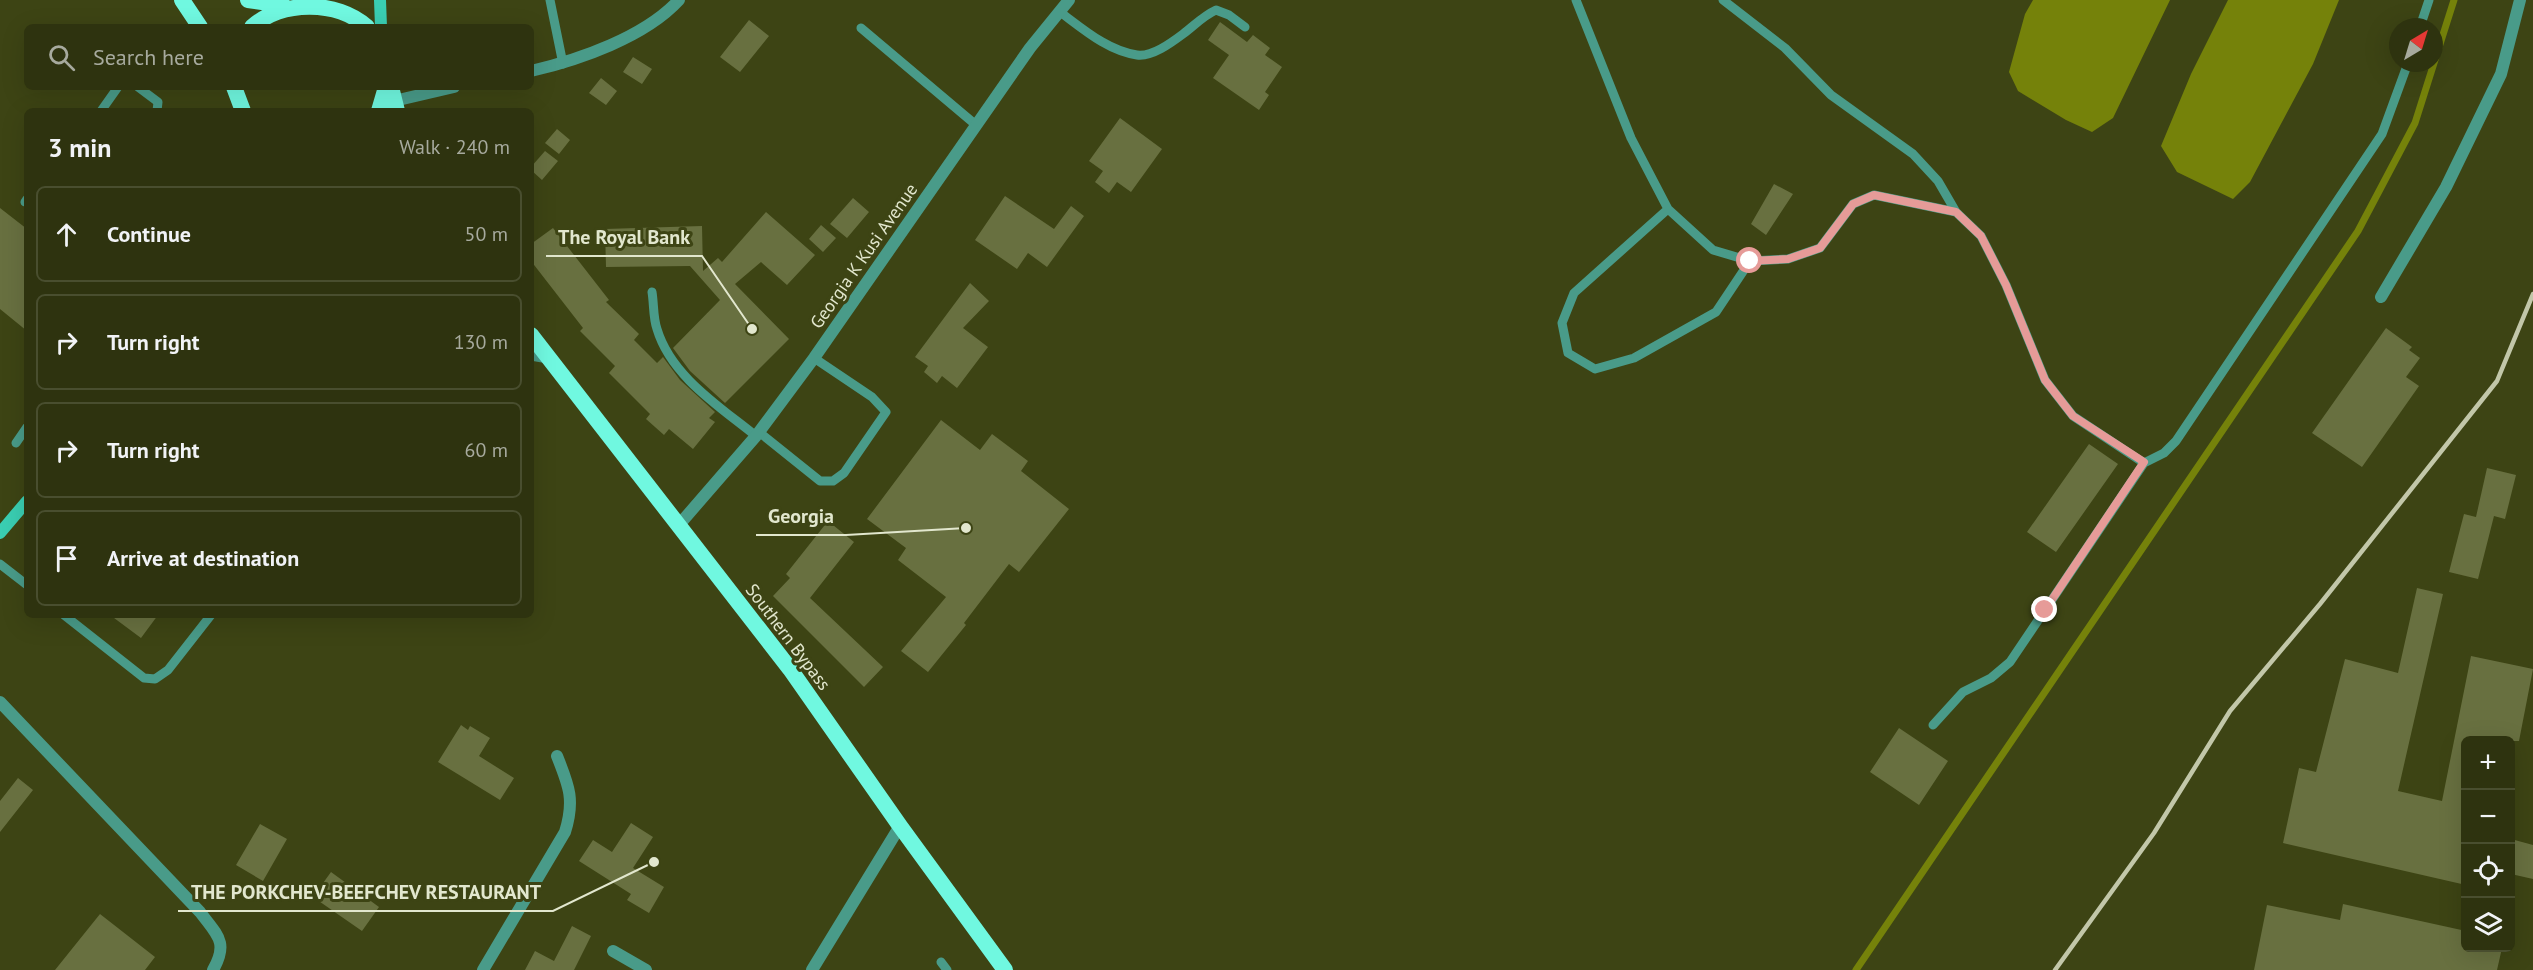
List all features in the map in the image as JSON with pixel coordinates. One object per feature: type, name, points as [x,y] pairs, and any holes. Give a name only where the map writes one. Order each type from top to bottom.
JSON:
[{"type":"highway","points":[[182,0],[198,24]]},
{"type":"highway","points":[[248,0],[284,5]]},
{"type":"highway","points":[[255,24],[268,13],[284,5],[317,0],[339,6],[359,18],[364,24]]},
{"type":"highway","points":[[235,90],[242,108]]},
{"type":"highway","points":[[382,108],[392,96]]},
{"type":"highway","name":"Southern Bypass","points":[[534,338],[790,669],[1005,970]]},
{"type":"main road","points":[[380,0],[381,24]]},
{"type":"main road","points":[[0,532],[24,504]]},
{"type":"street","points":[[534,70],[563,64],[630,37],[679,0]]},
{"type":"street","name":"Georgia K Kusi Avenue","points":[[678,526],[758,434],[814,358],[1030,48],[1069,0]]},
{"type":"street","points":[[2381,297],[2446,188],[2501,74],[2520,0]]},
{"type":"street","points":[[392,96],[433,90]]},
{"type":"street","points":[[0,702],[201,912],[221,939],[222,955],[213,970]]},
{"type":"street","points":[[483,970],[564,832],[571,812],[570,789],[557,756]]},
{"type":"street","points":[[812,970],[900,826]]},
{"type":"street","points":[[613,951],[646,970]]},
{"type":"lane","points":[[550,0],[563,64]]},
{"type":"lane","points":[[1576,0],[1631,138],[1668,209],[1713,250],[1750,261],[1788,259],[1820,248],[1853,204],[1874,195],[1956,212]]},
{"type":"lane","points":[[1723,0],[1785,48],[1832,95],[1913,154],[1938,181],[1956,212],[1981,236],[2006,285],[2045,380],[2073,416],[2144,462]]},
{"type":"lane","points":[[2423,18],[2429,0]]},
{"type":"lane","points":[[1060,12],[1095,38],[1138,55],[1158,50],[1184,33],[1203,16],[1216,10],[1230,15],[1245,27]]},
{"type":"lane","points":[[861,28],[976,125]]},
{"type":"lane","points":[[1933,725],[1963,692],[1991,678],[2010,662],[2144,462],[2164,453],[2176,441],[2382,134],[2405,72]]},
{"type":"lane","points":[[103,108],[116,90]]},
{"type":"lane","points":[[142,90],[158,102],[157,108]]},
{"type":"lane","points":[[1668,209],[1574,293],[1562,323],[1568,353],[1595,369],[1634,358],[1716,312],[1750,261]]},
{"type":"lane","points":[[652,292],[656,328],[667,353],[696,388],[820,481],[833,481],[844,473],[886,412],[872,397],[814,358]]},
{"type":"lane","points":[[534,357],[550,360]]},
{"type":"lane","points":[[16,443],[24,431]]},
{"type":"lane","points":[[0,564],[24,583]]},
{"type":"lane","points":[[68,618],[144,678],[155,679],[168,670],[209,618]]},
{"type":"shaded area","points":[[2033,0],[2170,0],[2113,118],[2092,132],[2066,120],[2018,91],[2009,72],[2025,14]]},
{"type":"shaded area","points":[[2228,0],[2339,0],[2313,64],[2250,182],[2233,199],[2177,172],[2161,146],[2191,74]]},
{"type":"building","points":[[749,20],[769,36],[740,72],[720,57]]},
{"type":"building","points":[[1220,22],[1247,42],[1253,35],[1270,48],[1265,55],[1282,67],[1265,92],[1269,95],[1259,110],[1213,78],[1229,55],[1208,40]]},
{"type":"building","points":[[633,57],[652,69],[642,84],[623,72]]},
{"type":"building","points":[[601,78],[617,91],[606,105],[589,93]]},
{"type":"building","points":[[1120,118],[1162,149],[1131,192],[1117,182],[1109,193],[1095,182],[1103,171],[1089,161]]},
{"type":"building","points":[[557,129],[570,140],[559,154],[545,143]]},
{"type":"building","points":[[545,151],[558,161],[542,180],[534,173],[534,164]]},
{"type":"building","points":[[1774,184],[1793,194],[1766,235],[1751,224]]},
{"type":"building","points":[[1005,196],[1054,229],[1071,206],[1084,216],[1047,267],[1028,253],[1017,269],[975,240]]},
{"type":"building","points":[[853,198],[869,212],[847,238],[830,224]]},
{"type":"building","points":[[0,208],[24,227],[24,329],[0,309]]},
{"type":"building","points":[[766,212],[815,255],[787,285],[761,262],[735,284],[789,339],[725,403],[690,371],[673,348],[720,300],[690,266],[606,267],[605,229],[702,226],[703,271],[718,258],[722,262]]},
{"type":"building","points":[[821,225],[836,238],[823,252],[809,239]]},
{"type":"building","points":[[553,228],[609,300],[606,302],[639,334],[634,340],[657,363],[663,357],[680,380],[715,412],[709,418],[715,422],[693,449],[669,429],[664,435],[646,419],[650,414],[609,373],[615,366],[580,331],[583,328],[534,265],[534,242]]},
{"type":"building","points":[[970,283],[989,301],[963,328],[988,347],[957,388],[942,376],[937,383],[924,372],[928,366],[915,357]]},
{"type":"building","points":[[2386,328],[2412,347],[2409,350],[2420,358],[2406,377],[2419,386],[2362,467],[2312,433]]},
{"type":"building","points":[[941,420],[980,450],[992,434],[1028,461],[1021,471],[1069,509],[1019,572],[1009,564],[964,623],[966,625],[928,672],[901,651],[946,597],[898,560],[906,548],[867,519]]},
{"type":"building","points":[[2089,444],[2118,464],[2056,552],[2027,532]]},
{"type":"building","points":[[2487,468],[2516,475],[2505,519],[2494,516],[2478,579],[2449,572],[2464,514],[2476,517]]},
{"type":"building","points":[[828,521],[854,542],[810,598],[883,667],[864,687],[773,596],[790,578],[786,574]]},
{"type":"building","points":[[2417,588],[2443,594],[2398,791],[2442,801],[2471,656],[2533,669],[2519,741],[2515,741],[2515,736],[2461,736],[2461,884],[2283,843],[2299,768],[2316,772],[2345,659],[2398,673]]},
{"type":"building","points":[[114,618],[156,618],[141,638]]},
{"type":"building","points":[[461,725],[468,730],[470,726],[490,738],[479,756],[514,778],[500,800],[438,762]]},
{"type":"building","points":[[1899,728],[1948,761],[1919,805],[1870,772]]},
{"type":"building","points":[[18,778],[33,790],[0,832],[0,801]]},
{"type":"building","points":[[631,823],[653,837],[633,868],[664,887],[649,913],[627,900],[631,894],[579,861],[593,840],[612,852]]},
{"type":"building","points":[[260,824],[287,839],[263,881],[236,865]]},
{"type":"building","points":[[2515,840],[2533,845],[2533,879],[2515,875]]},
{"type":"building","points":[[331,872],[379,907],[362,931],[313,897]]},
{"type":"building","points":[[2343,904],[2461,930],[2461,952],[2501,952],[2497,970],[2254,970],[2267,905],[2340,920]]},
{"type":"building","points":[[100,914],[155,957],[145,970],[55,970]]},
{"type":"building","points":[[572,926],[591,936],[574,970],[525,970],[535,951],[554,961]]},
{"type":"waterway","points":[[1856,970],[2358,231],[2415,123],[2454,0]]},
{"type":"railway","points":[[2055,970],[2154,833],[2230,711],[2320,604],[2497,381],[2533,294]]},
{"type":"place","name":"The Royal Bank","points":[[752,329]]},
{"type":"place","name":"Georgia","points":[[966,528]]},
{"type":"place","name":"THE PORKCHEV-BEEFCHEV RESTAURANT","points":[[654,862]]},
{"type":"route","points":[[1750,261],[1788,259],[1820,248],[1853,204],[1874,195],[1956,212],[1981,236],[2006,285],[2045,380],[2073,416],[2144,462],[2045,610]]}]
